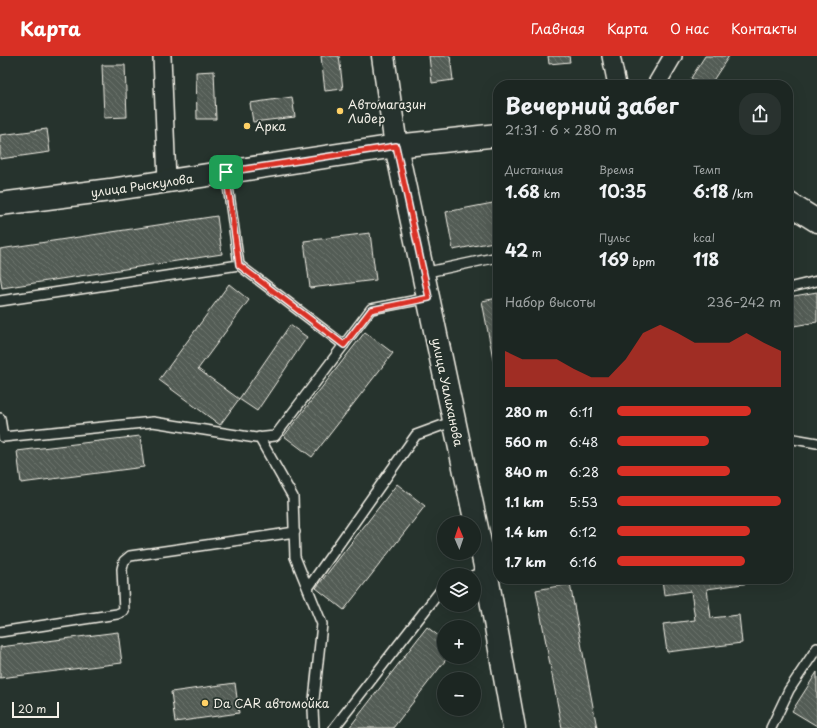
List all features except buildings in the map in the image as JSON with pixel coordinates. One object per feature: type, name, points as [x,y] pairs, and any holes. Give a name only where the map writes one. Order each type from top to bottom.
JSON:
[{"type":"street","points":[[162,56],[167,181]]},
{"type":"street","name":"улица Уалиханова","points":[[383,56],[396,146],[486,572],[514,728]]},
{"type":"street","points":[[612,56],[616,80]]},
{"type":"street","points":[[659,80],[673,56]]},
{"type":"street","name":"улица Рыскулова","points":[[0,204],[167,181],[396,146],[493,136]]},
{"type":"street","points":[[793,206],[817,221]]},
{"type":"lane","points":[[226,172],[239,265],[344,345]]},
{"type":"lane","points":[[423,273],[493,258]]},
{"type":"lane","points":[[0,301],[239,265]]},
{"type":"lane","points":[[793,287],[817,281]]},
{"type":"lane","points":[[0,418],[1,437],[153,422],[256,438],[275,436],[371,310],[429,298]]},
{"type":"lane","points":[[308,588],[416,435],[454,421]]},
{"type":"lane","points":[[260,437],[293,497],[295,557],[322,624],[313,709],[314,728]]},
{"type":"lane","points":[[793,439],[817,443]]},
{"type":"lane","points":[[0,632],[117,614],[124,611],[122,569],[124,561],[130,556],[294,532]]},
{"type":"lane","points":[[334,728],[437,595]]},
{"type":"lane","points":[[771,728],[788,690],[817,648]]},
{"type":"place","name":"Автомагазин Лидер","points":[[340,111]]},
{"type":"place","name":"Арка","points":[[247,126]]},
{"type":"place","name":"Da CAR автомойка","points":[[205,703]]},
{"type":"route","points":[[396,146],[429,298],[371,310],[344,345],[239,265],[226,172],[396,146]]}]
